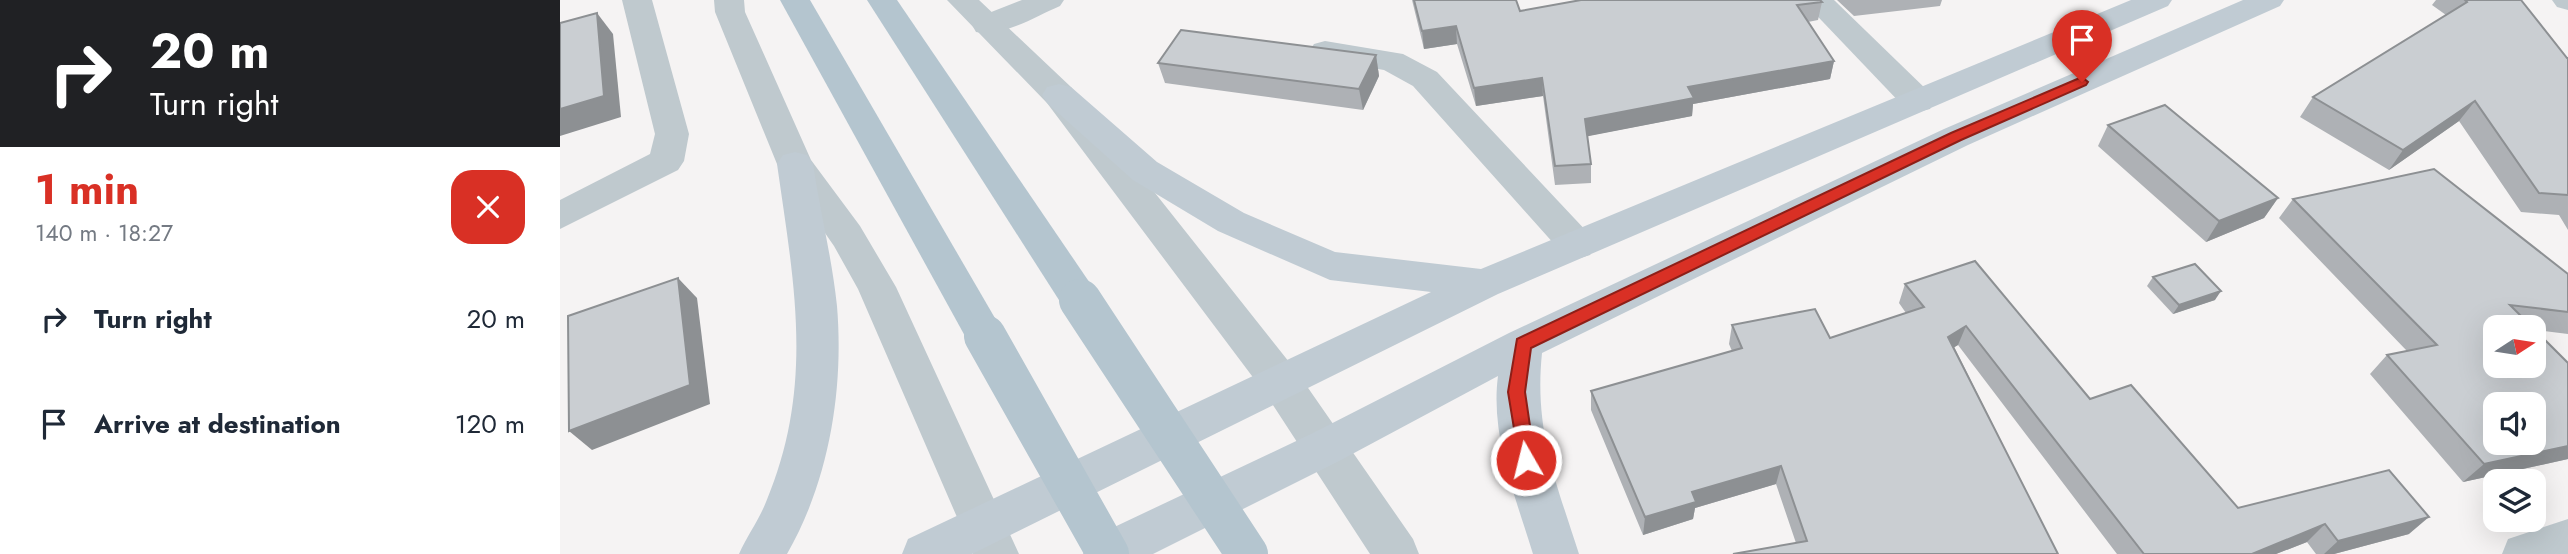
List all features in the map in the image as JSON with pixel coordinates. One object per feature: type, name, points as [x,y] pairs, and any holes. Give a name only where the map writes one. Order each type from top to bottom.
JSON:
[{"type":"main road","points":[[795,0],[1107,554],[1326,447],[1523,344],[1956,137],[2269,0]]},
{"type":"main road","points":[[882,0],[1247,554]]},
{"type":"main road","points":[[925,554],[990,540],[1282,384],[1485,284],[2157,0]]},
{"type":"main road","points":[[1059,95],[1145,171],[1231,222],[1330,266],[1485,284]]},
{"type":"main road","points":[[762,554],[784,516],[815,401],[818,322],[795,164]]},
{"type":"main road","points":[[1523,344],[1517,392],[1526,460],[1556,554]]},
{"type":"street","points":[[560,216],[666,161],[672,134],[637,0]]},
{"type":"street","points":[[729,0],[730,12],[795,164],[847,236],[877,287],[990,540]]},
{"type":"street","points":[[962,0],[1059,95],[1282,384],[1396,554]]},
{"type":"street","points":[[987,24],[1049,0]]},
{"type":"street","points":[[1817,0],[1918,101]]},
{"type":"street","points":[[1299,47],[1392,61],[1425,79],[1577,245]]},
{"type":"street","points":[[2525,554],[2568,540]]},
{"type":"building","points":[[1414,0],[1516,0],[1520,11],[1581,0],[1820,0],[1822,2],[1797,5],[1834,61],[1688,87],[1694,98],[1585,119],[1591,164],[1555,166],[1542,78],[1474,88],[1456,26],[1422,31]]},
{"type":"building","points":[[2465,0],[2521,0],[2568,58],[2568,195],[2539,193],[2475,101],[2403,150],[2313,97],[2467,2]]},
{"type":"building","points":[[597,13],[604,96],[560,109],[560,23]]},
{"type":"building","points":[[1181,30],[1376,55],[1359,89],[1158,63]]},
{"type":"building","points":[[2165,105],[2278,198],[2219,221],[2108,125]]},
{"type":"building","points":[[2434,169],[2568,274],[2568,312],[2510,305],[2520,315],[2483,315],[2483,378],[2546,378],[2546,341],[2568,363],[2568,446],[2546,451],[2546,392],[2483,392],[2483,455],[2526,455],[2484,464],[2387,355],[2437,345],[2293,199]]},
{"type":"building","points":[[1975,261],[2090,399],[2131,385],[2238,508],[2389,470],[2429,517],[2338,541],[2325,524],[2252,554],[2144,554],[1966,326],[1948,337],[2058,554],[1733,554],[1807,541],[1781,466],[1692,492],[1696,502],[1645,517],[1591,391],[1742,348],[1732,325],[1815,309],[1830,338],[1924,307],[1905,284]]},
{"type":"building","points":[[2195,264],[2221,291],[2179,305],[2153,277]]},
{"type":"building","points":[[678,278],[690,385],[569,431],[568,316]]},
{"type":"route","points":[[1526,460],[1517,392],[1523,344],[1956,137],[2082,82]]}]
